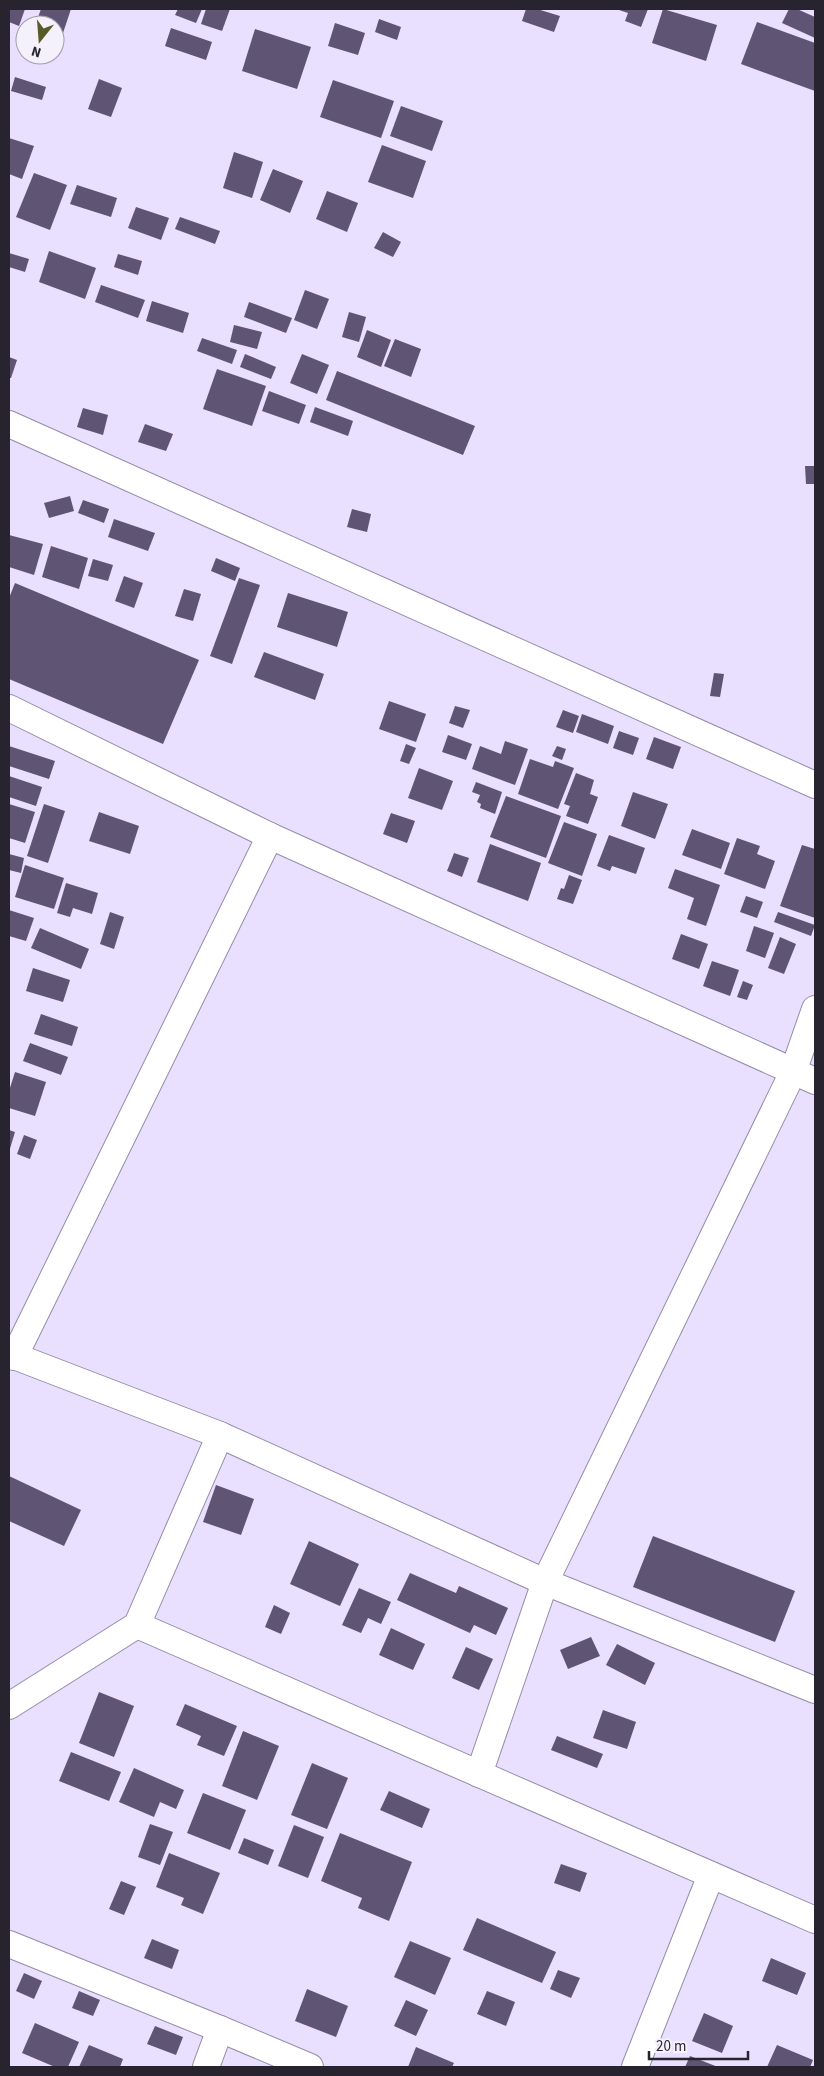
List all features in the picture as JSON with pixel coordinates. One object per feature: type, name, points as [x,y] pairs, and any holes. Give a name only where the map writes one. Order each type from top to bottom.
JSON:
[{"type":"street","points":[[9,425],[815,784]]},
{"type":"street","points":[[9,708],[270,836],[804,1077]]},
{"type":"street","points":[[270,836],[11,1355],[220,1435],[545,1582],[815,1690]]},
{"type":"street","points":[[479,1774],[545,1582],[804,1077],[815,1009]]},
{"type":"street","points":[[9,1706],[137,1625],[220,1435]]},
{"type":"street","points":[[137,1625],[815,1920]]},
{"type":"street","points":[[635,2067],[711,1875]]},
{"type":"street","points":[[9,1944],[310,2067]]},
{"type":"street","points":[[206,2067],[220,2029]]},
{"type":"building","points":[[9,9],[25,9],[23,15],[15,15],[15,24],[9,22]]},
{"type":"building","points":[[41,9],[71,9],[65,27],[65,15],[39,15]]},
{"type":"building","points":[[178,9],[202,9],[196,23],[175,15]]},
{"type":"building","points":[[206,9],[230,9],[222,31],[201,24]]},
{"type":"building","points":[[526,9],[537,9],[560,16],[554,32],[522,21]]},
{"type":"building","points":[[616,9],[648,9],[641,27],[625,21],[628,13]]},
{"type":"building","points":[[663,9],[717,25],[706,61],[652,43]]},
{"type":"building","points":[[789,9],[797,9],[815,17],[815,38],[782,23]]},
{"type":"building","points":[[379,19],[401,27],[397,40],[375,32]]},
{"type":"building","points":[[757,22],[815,43],[815,91],[741,64]]},
{"type":"building","points":[[335,23],[365,33],[358,55],[328,46]]},
{"type":"building","points":[[171,28],[212,42],[206,60],[165,46]]},
{"type":"building","points":[[255,29],[311,47],[297,89],[242,71]]},
{"type":"building","points":[[15,77],[46,87],[42,100],[11,91]]},
{"type":"building","points":[[99,79],[122,88],[111,117],[88,109]]},
{"type":"building","points":[[333,80],[394,101],[381,138],[320,117]]},
{"type":"building","points":[[401,106],[443,121],[432,151],[390,136]]},
{"type":"building","points":[[9,138],[34,146],[22,179],[9,174]]},
{"type":"building","points":[[382,145],[426,161],[413,198],[368,182]]},
{"type":"building","points":[[234,152],[263,162],[252,198],[223,188]]},
{"type":"building","points":[[273,169],[303,181],[290,213],[260,200]]},
{"type":"building","points":[[34,173],[67,185],[50,230],[16,217]]},
{"type":"building","points":[[77,185],[117,198],[111,217],[70,204]]},
{"type":"building","points":[[327,191],[358,203],[347,232],[316,219]]},
{"type":"building","points":[[136,207],[169,218],[161,240],[128,228]]},
{"type":"building","points":[[180,217],[220,231],[215,244],[175,229]]},
{"type":"building","points":[[383,232],[401,242],[393,257],[374,248]]},
{"type":"building","points":[[49,251],[96,268],[85,299],[39,282]]},
{"type":"building","points":[[9,253],[29,259],[25,272],[9,267]]},
{"type":"building","points":[[118,254],[142,261],[138,275],[114,267]]},
{"type":"building","points":[[101,285],[145,300],[138,318],[95,302]]},
{"type":"building","points":[[305,290],[329,299],[317,329],[294,320]]},
{"type":"building","points":[[152,301],[189,313],[183,333],[146,321]]},
{"type":"building","points":[[249,302],[292,318],[286,333],[244,317]]},
{"type":"building","points":[[349,312],[366,317],[359,342],[342,337]]},
{"type":"building","points":[[234,325],[262,332],[257,349],[230,342]]},
{"type":"building","points":[[367,330],[391,340],[381,367],[357,357]]},
{"type":"building","points":[[202,338],[237,350],[232,364],[197,351]]},
{"type":"building","points":[[395,339],[421,349],[411,377],[384,366]]},
{"type":"building","points":[[245,354],[276,367],[271,379],[240,367]]},
{"type":"building","points":[[302,354],[329,365],[317,394],[290,383]]},
{"type":"building","points":[[9,357],[17,360],[11,378],[9,378]]},
{"type":"building","points":[[217,369],[266,386],[252,426],[203,409]]},
{"type":"building","points":[[337,371],[475,426],[463,455],[326,400]]},
{"type":"building","points":[[269,391],[306,405],[299,424],[262,411]]},
{"type":"building","points":[[315,407],[353,421],[348,436],[310,422]]},
{"type":"building","points":[[83,408],[108,415],[103,435],[77,427]]},
{"type":"building","points":[[145,424],[173,434],[166,451],[138,442]]},
{"type":"building","points":[[805,466],[815,466],[815,484],[806,484]]},
{"type":"building","points":[[70,496],[74,511],[49,518],[44,503]]},
{"type":"building","points":[[83,500],[109,509],[104,523],[78,513]]},
{"type":"building","points":[[352,509],[371,514],[367,532],[347,527]]},
{"type":"building","points":[[114,519],[155,533],[148,551],[108,537]]},
{"type":"building","points":[[9,535],[43,544],[34,575],[9,567]]},
{"type":"building","points":[[51,546],[88,558],[79,589],[42,577]]},
{"type":"building","points":[[216,558],[240,568],[235,581],[211,571]]},
{"type":"building","points":[[93,559],[113,565],[108,581],[88,576]]},
{"type":"building","points":[[124,576],[143,583],[134,608],[115,601]]},
{"type":"building","points":[[239,578],[260,585],[232,664],[210,656]]},
{"type":"building","points":[[15,583],[199,660],[163,744],[9,679],[9,598]]},
{"type":"building","points":[[184,589],[201,594],[193,621],[175,616]]},
{"type":"building","points":[[288,593],[348,612],[337,647],[277,627]]},
{"type":"building","points":[[264,652],[324,674],[315,700],[254,677]]},
{"type":"building","points":[[714,673],[724,674],[720,697],[710,696]]},
{"type":"building","points":[[389,701],[426,714],[416,742],[379,729]]},
{"type":"building","points":[[455,706],[470,710],[463,728],[449,723]]},
{"type":"building","points":[[563,710],[579,716],[573,733],[556,727]]},
{"type":"building","points":[[582,714],[614,726],[608,744],[576,732]]},
{"type":"building","points":[[619,731],[639,738],[633,755],[613,748]]},
{"type":"building","points":[[448,735],[472,744],[466,760],[442,752]]},
{"type":"building","points":[[654,737],[681,747],[673,769],[646,759]]},
{"type":"building","points":[[505,741],[528,749],[515,785],[472,769],[480,746],[501,754]]},
{"type":"building","points":[[406,744],[416,748],[409,764],[400,761]]},
{"type":"building","points":[[9,746],[55,761],[49,779],[9,766]]},
{"type":"building","points":[[557,746],[566,749],[562,760],[552,756]]},
{"type":"building","points":[[530,759],[553,767],[555,761],[574,768],[558,809],[518,794]]},
{"type":"building","points":[[419,768],[453,781],[442,810],[408,798]]},
{"type":"building","points":[[576,773],[594,780],[590,794],[598,797],[588,824],[566,816],[570,806],[564,804]]},
{"type":"building","points":[[9,776],[42,787],[36,806],[9,797]]},
{"type":"building","points":[[476,782],[502,792],[495,814],[480,808],[481,804],[477,802],[480,795],[472,792]]},
{"type":"building","points":[[633,792],[668,804],[655,839],[621,826]]},
{"type":"building","points":[[506,796],[561,816],[546,858],[490,837]]},
{"type":"building","points":[[9,804],[35,812],[25,843],[9,838]]},
{"type":"building","points":[[44,804],[65,811],[48,863],[27,856]]},
{"type":"building","points":[[99,812],[139,826],[130,854],[89,841]]},
{"type":"building","points":[[391,813],[415,821],[407,843],[383,834]]},
{"type":"building","points":[[564,822],[597,834],[582,876],[548,863]]},
{"type":"building","points":[[692,829],[730,843],[721,869],[682,855]]},
{"type":"building","points":[[609,835],[645,848],[636,874],[612,866],[610,871],[597,866]]},
{"type":"building","points":[[737,838],[760,846],[757,854],[775,861],[765,889],[724,874]]},
{"type":"building","points":[[490,844],[541,863],[528,901],[477,882]]},
{"type":"building","points":[[802,845],[815,849],[815,918],[780,906]]},
{"type":"building","points":[[454,853],[469,858],[462,877],[447,871]]},
{"type":"building","points":[[9,854],[24,858],[21,873],[9,870]]},
{"type":"building","points":[[25,865],[64,878],[54,909],[15,897]]},
{"type":"building","points":[[675,869],[720,885],[706,926],[687,919],[694,898],[668,888]]},
{"type":"building","points":[[569,875],[582,880],[573,904],[557,899],[561,888],[564,889]]},
{"type":"building","points":[[66,883],[98,893],[92,914],[73,908],[70,917],[57,913]]},
{"type":"building","points":[[746,896],[763,902],[757,918],[740,912]]},
{"type":"building","points":[[9,910],[34,918],[26,941],[9,936]]},
{"type":"building","points":[[110,912],[124,917],[114,949],[100,944]]},
{"type":"building","points":[[778,912],[815,925],[811,936],[774,922]]},
{"type":"building","points":[[754,926],[774,933],[765,958],[746,951]]},
{"type":"building","points":[[40,928],[89,949],[81,969],[31,948]]},
{"type":"building","points":[[681,934],[708,944],[699,969],[672,959]]},
{"type":"building","points":[[780,937],[796,944],[784,974],[768,968]]},
{"type":"building","points":[[712,961],[739,970],[730,996],[703,986]]},
{"type":"building","points":[[33,968],[70,980],[63,1002],[26,991]]},
{"type":"building","points":[[743,981],[753,985],[747,1000],[737,997]]},
{"type":"building","points":[[41,1014],[78,1027],[72,1046],[34,1034]]},
{"type":"building","points":[[30,1043],[68,1057],[61,1075],[23,1061]]},
{"type":"building","points":[[15,1072],[46,1082],[35,1116],[9,1108],[9,1091]]},
{"type":"building","points":[[9,1130],[15,1132],[9,1152]]},
{"type":"building","points":[[24,1135],[37,1140],[30,1159],[17,1154]]},
{"type":"building","points":[[9,1476],[81,1510],[64,1546],[9,1521]]},
{"type":"building","points":[[216,1485],[254,1499],[241,1535],[203,1522]]},
{"type":"building","points":[[653,1536],[795,1591],[775,1642],[633,1587]]},
{"type":"building","points":[[309,1541],[359,1564],[340,1606],[290,1584]]},
{"type":"building","points":[[410,1573],[456,1593],[459,1586],[508,1608],[496,1635],[474,1625],[470,1633],[397,1600]]},
{"type":"building","points":[[359,1588],[391,1602],[381,1624],[368,1618],[361,1633],[342,1625]]},
{"type":"building","points":[[274,1605],[290,1613],[281,1634],[265,1627]]},
{"type":"building","points":[[391,1628],[425,1644],[413,1670],[379,1655]]},
{"type":"building","points":[[591,1637],[600,1656],[568,1669],[560,1650]]},
{"type":"building","points":[[617,1644],[655,1663],[645,1685],[606,1665]]},
{"type":"building","points":[[466,1647],[493,1659],[479,1690],[452,1678]]},
{"type":"building","points":[[99,1692],[134,1706],[114,1757],[79,1743]]},
{"type":"building","points":[[185,1704],[237,1726],[224,1756],[197,1745],[201,1736],[176,1725]]},
{"type":"building","points":[[603,1710],[636,1722],[627,1749],[593,1738]]},
{"type":"building","points":[[243,1731],[279,1746],[257,1800],[222,1786]]},
{"type":"building","points":[[557,1736],[603,1754],[597,1768],[551,1750]]},
{"type":"building","points":[[71,1752],[121,1772],[109,1801],[59,1781]]},
{"type":"building","points":[[312,1763],[348,1778],[327,1829],[291,1815]]},
{"type":"building","points":[[134,1768],[184,1790],[176,1809],[160,1802],[154,1817],[119,1802]]},
{"type":"building","points":[[389,1791],[430,1809],[422,1828],[380,1810]]},
{"type":"building","points":[[203,1793],[246,1810],[230,1850],[187,1833]]},
{"type":"building","points":[[150,1824],[173,1832],[160,1865],[138,1857]]},
{"type":"building","points":[[294,1825],[324,1837],[308,1878],[278,1866]]},
{"type":"building","points":[[340,1833],[412,1862],[389,1921],[358,1908],[362,1898],[321,1881]]},
{"type":"building","points":[[244,1838],[274,1850],[268,1865],[238,1853]]},
{"type":"building","points":[[169,1853],[220,1873],[203,1914],[181,1905],[184,1898],[156,1887]]},
{"type":"building","points":[[561,1864],[587,1873],[580,1892],[554,1883]]},
{"type":"building","points":[[121,1881],[136,1887],[124,1915],[109,1909]]},
{"type":"building","points":[[477,1918],[556,1952],[542,1983],[463,1950]]},
{"type":"building","points":[[152,1939],[179,1950],[172,1969],[144,1958]]},
{"type":"building","points":[[410,1941],[451,1958],[435,1995],[394,1977]]},
{"type":"building","points":[[771,1958],[806,1973],[797,1995],[762,1981]]},
{"type":"building","points":[[558,1970],[580,1978],[571,1998],[550,1989]]},
{"type":"building","points":[[24,1973],[42,1981],[34,1999],[16,1991]]},
{"type":"building","points":[[307,1989],[348,2006],[336,2037],[295,2021]]},
{"type":"building","points":[[79,1991],[100,2000],[93,2016],[72,2008]]},
{"type":"building","points":[[487,1991],[515,2002],[506,2026],[477,2014]]},
{"type":"building","points":[[406,2000],[428,2010],[416,2036],[394,2026]]},
{"type":"building","points":[[704,2013],[733,2026],[722,2053],[692,2041]]},
{"type":"building","points":[[35,2023],[79,2042],[68,2067],[55,2067],[22,2053]]},
{"type":"building","points":[[155,2026],[183,2037],[176,2055],[147,2044]]},
{"type":"building","points":[[89,2045],[123,2059],[120,2067],[79,2067]]},
{"type":"building","points":[[777,2045],[813,2060],[810,2067],[767,2067]]},
{"type":"building","points":[[416,2047],[454,2063],[452,2067],[408,2067]]},
{"type":"building","points":[[690,2056],[718,2067],[685,2067]]}]
